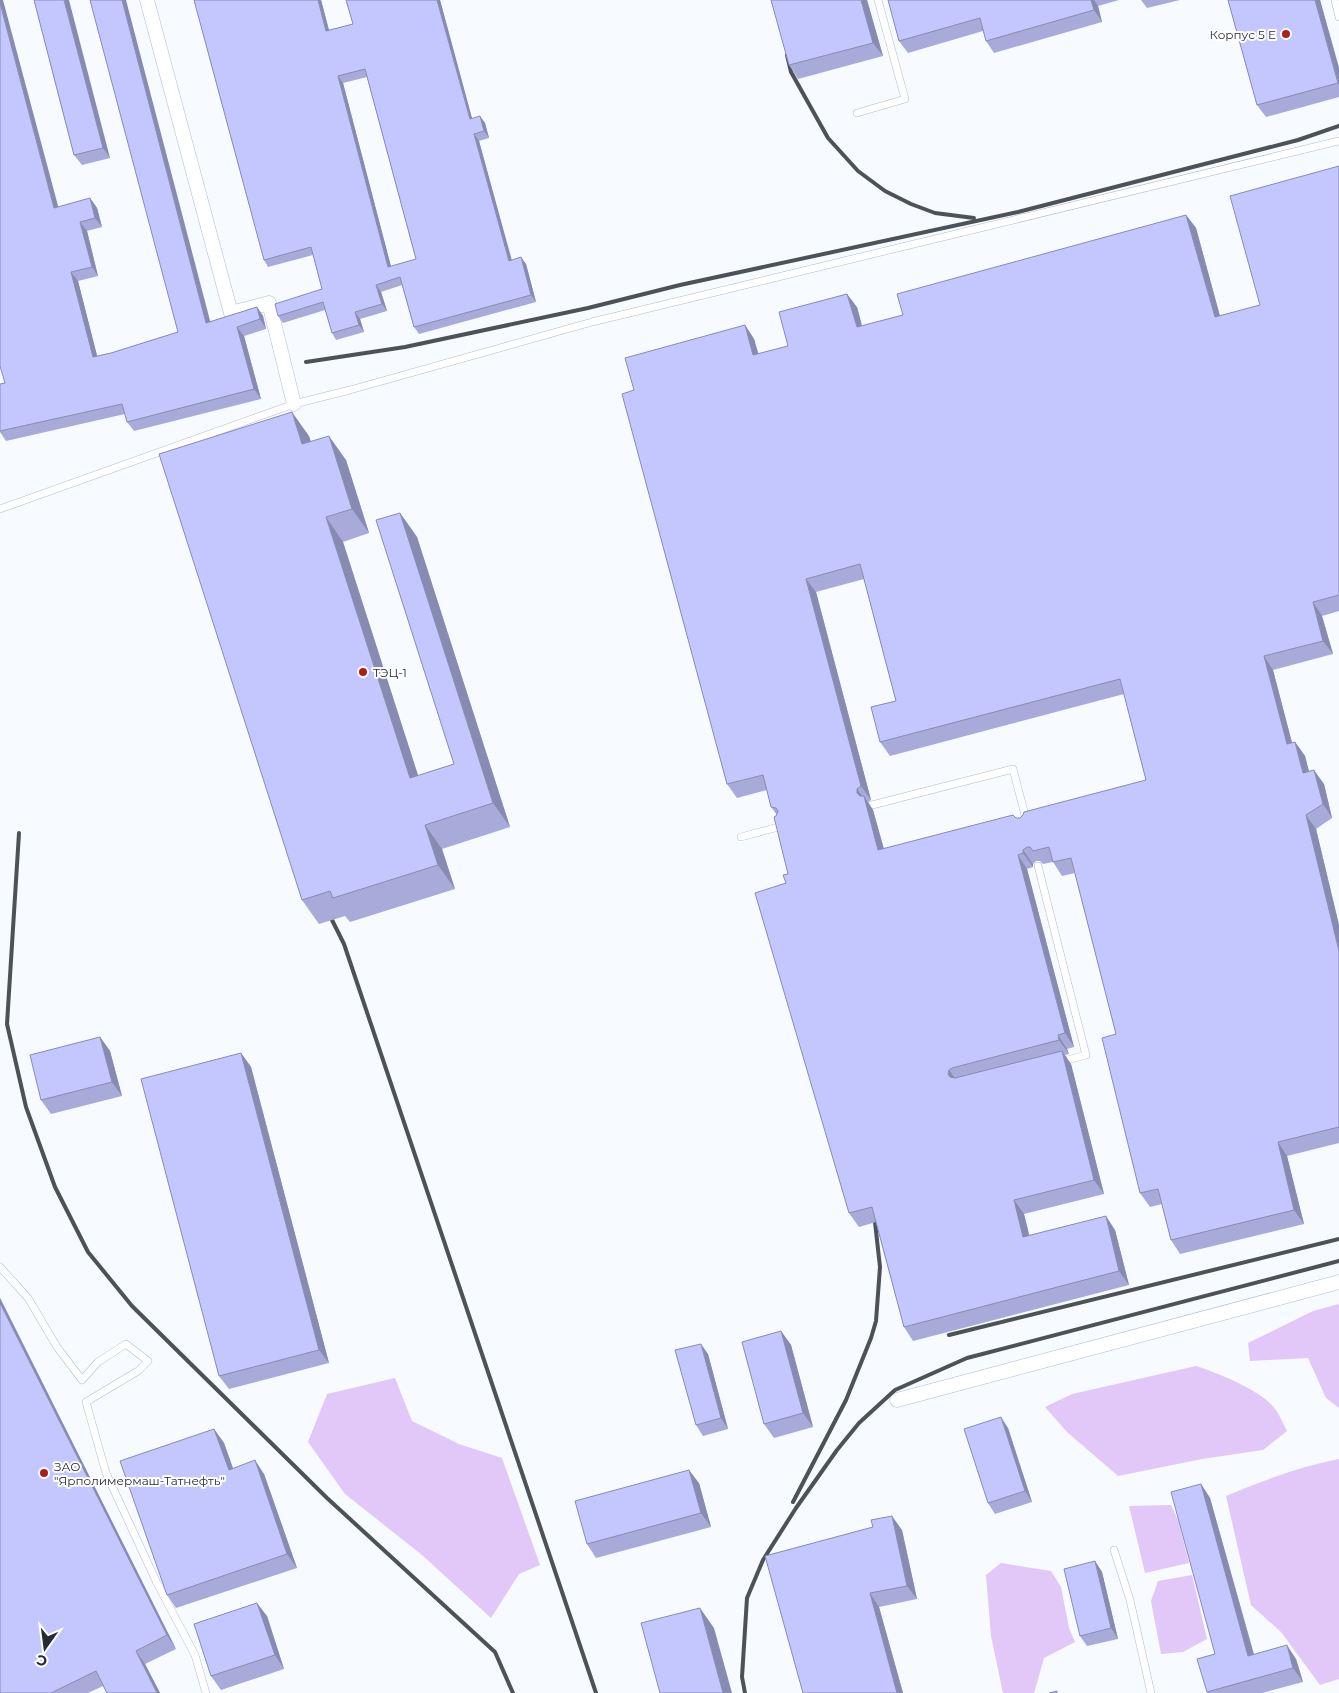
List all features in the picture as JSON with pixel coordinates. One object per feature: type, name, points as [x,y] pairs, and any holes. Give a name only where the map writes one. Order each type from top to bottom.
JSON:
[{"type":"street","points":[[147,0],[231,313],[269,303],[294,404]]},
{"type":"street","points":[[897,1400],[1339,1282]]},
{"type":"lane","points":[[857,113],[905,99],[878,0]]},
{"type":"lane","points":[[1335,0],[1339,17]]},
{"type":"lane","points":[[0,509],[294,404],[355,389],[592,322],[1339,141]]},
{"type":"lane","points":[[872,805],[1013,769],[1028,827]]},
{"type":"lane","points":[[741,837],[782,826]]},
{"type":"lane","points":[[1038,866],[1086,1055],[1048,1065]]},
{"type":"lane","points":[[0,1267],[28,1298],[57,1347],[82,1380],[98,1362],[126,1344],[148,1361],[138,1370],[86,1402],[106,1473],[157,1583],[195,1655],[206,1693]]},
{"type":"lane","points":[[1114,1550],[1130,1600],[1151,1693]]},
{"type":"shaded area","points":[[1339,1304],[1339,1408],[1326,1398],[1308,1358],[1250,1361],[1248,1343],[1313,1311]]},
{"type":"shaded area","points":[[1196,1366],[1228,1378],[1261,1396],[1276,1410],[1287,1431],[1263,1450],[1202,1459],[1118,1476],[1067,1432],[1045,1407],[1072,1394]]},
{"type":"shaded area","points":[[395,1378],[412,1421],[459,1444],[502,1458],[540,1565],[519,1574],[491,1618],[422,1555],[345,1494],[308,1442],[327,1394]]},
{"type":"shaded area","points":[[1339,1459],[1339,1679],[1320,1685],[1281,1632],[1251,1605],[1226,1496],[1282,1475]]},
{"type":"shaded area","points":[[1171,1505],[1178,1520],[1189,1563],[1145,1573],[1129,1506]]},
{"type":"shaded area","points":[[1001,1563],[1051,1571],[1061,1587],[1069,1628],[1075,1642],[1044,1658],[1034,1693],[1003,1693],[991,1636],[986,1575]]},
{"type":"shaded area","points":[[1192,1575],[1207,1639],[1183,1652],[1161,1654],[1151,1601],[1158,1581]]},
{"type":"building","points":[[34,0],[64,0],[103,148],[74,155]]},
{"type":"building","points":[[90,0],[122,0],[206,323],[257,307],[260,319],[237,327],[254,389],[127,422],[122,404],[0,431],[0,384],[5,383],[0,366],[0,3],[54,208],[90,198],[95,218],[80,222],[92,267],[71,272],[93,357],[178,332]]},
{"type":"building","points":[[194,0],[318,0],[326,31],[353,24],[346,0],[437,0],[470,119],[480,116],[484,131],[474,134],[509,261],[521,257],[531,295],[414,327],[400,277],[376,285],[382,304],[355,312],[359,325],[332,333],[323,302],[278,316],[275,304],[322,289],[311,247],[264,260]],"holes":[[[365,69],[416,259],[388,267],[338,76]]]},
{"type":"building","points":[[771,0],[861,0],[873,43],[789,65]]},
{"type":"building","points":[[888,0],[1091,0],[1094,10],[986,41],[980,18],[899,41]]},
{"type":"building","name":"Корпус 5 E","points":[[1228,0],[1315,0],[1338,83],[1257,105]]},
{"type":"building","points":[[1339,166],[1339,595],[1313,602],[1323,641],[1264,656],[1287,744],[1295,742],[1303,773],[1314,770],[1323,804],[1306,815],[1339,951],[1339,1127],[1278,1142],[1294,1210],[1171,1240],[1158,1189],[1140,1193],[1102,1038],[1116,1034],[1071,858],[1053,862],[1049,847],[1033,851],[1030,847],[1027,847],[1023,850],[1023,853],[1018,855],[1065,1033],[1058,1035],[1059,1040],[952,1068],[948,1074],[950,1077],[955,1078],[1062,1051],[1094,1180],[1014,1200],[1023,1237],[1106,1216],[1119,1271],[904,1327],[872,1207],[849,1213],[755,893],[786,883],[783,875],[788,874],[774,817],[778,811],[776,808],[771,807],[763,775],[727,784],[622,394],[634,390],[625,358],[745,325],[753,355],[788,346],[779,312],[847,294],[857,327],[903,315],[897,294],[1186,215],[1215,317],[1260,305],[1230,196]],"holes":[[[860,564],[896,701],[871,707],[880,742],[1120,679],[1146,780],[1024,812],[1020,818],[1016,818],[1013,815],[878,850],[864,796],[860,796],[857,793],[857,789],[861,786],[806,579]]]},
{"type":"building","points":[[292,412],[302,444],[329,436],[352,509],[326,517],[410,778],[454,764],[376,520],[400,513],[493,803],[425,825],[438,865],[333,898],[330,891],[302,900],[159,454]]},
{"type":"building","points":[[100,1037],[112,1082],[41,1100],[30,1055]]},
{"type":"building","points":[[241,1053],[319,1350],[219,1376],[141,1079]]},
{"type":"building","name":"ЗАО \"Ярполимермаш-Татнефть\"","points":[[0,1303],[167,1635],[136,1651],[157,1693],[107,1693],[96,1671],[51,1693],[0,1693]]},
{"type":"building","points":[[781,1331],[803,1413],[764,1424],[742,1342]]},
{"type":"building","points":[[701,1344],[721,1418],[696,1425],[675,1350]]},
{"type":"building","points":[[1001,1417],[1025,1491],[988,1503],[964,1429]]},
{"type":"building","points":[[214,1429],[229,1470],[255,1460],[287,1554],[167,1595],[120,1461]]},
{"type":"building","points":[[689,1470],[701,1513],[587,1544],[575,1501]]},
{"type":"building","points":[[1201,1484],[1248,1656],[1287,1645],[1293,1668],[1207,1692],[1197,1659],[1215,1654],[1171,1492]]},
{"type":"building","points":[[892,1516],[907,1586],[870,1593],[897,1693],[803,1693],[765,1556],[873,1527],[871,1520]]},
{"type":"building","points":[[1095,1561],[1111,1628],[1080,1636],[1064,1569]]},
{"type":"building","points":[[257,1603],[275,1655],[211,1676],[194,1624]]},
{"type":"building","points":[[700,1608],[723,1693],[660,1693],[641,1623]]},
{"type":"railway","points":[[787,55],[791,72],[828,138],[858,171],[885,191],[911,204],[935,213],[974,218]]},
{"type":"railway","points":[[306,362],[405,347],[1018,212],[1298,140],[1339,126]]},
{"type":"railway","points":[[19,833],[7,1024],[26,1107],[55,1187],[88,1252],[132,1306],[327,1498],[495,1652],[513,1693]]},
{"type":"railway","points":[[328,907],[344,944],[596,1693]]},
{"type":"railway","points":[[793,1502],[846,1400],[876,1321],[880,1267],[875,1222]]},
{"type":"railway","points":[[949,1335],[1339,1239]]},
{"type":"railway","points":[[745,1693],[742,1677],[747,1598],[763,1560],[796,1508],[837,1450],[859,1423],[895,1390],[967,1358],[1339,1261]]},
{"type":"place","name":"Корпус 5 E","points":[[1286,34]]},
{"type":"place","name":"ТЭЦ-1","points":[[363,672]]},
{"type":"place","name":"ЗАО \"Ярполимермаш-Татнефть\"","points":[[44,1473]]}]
